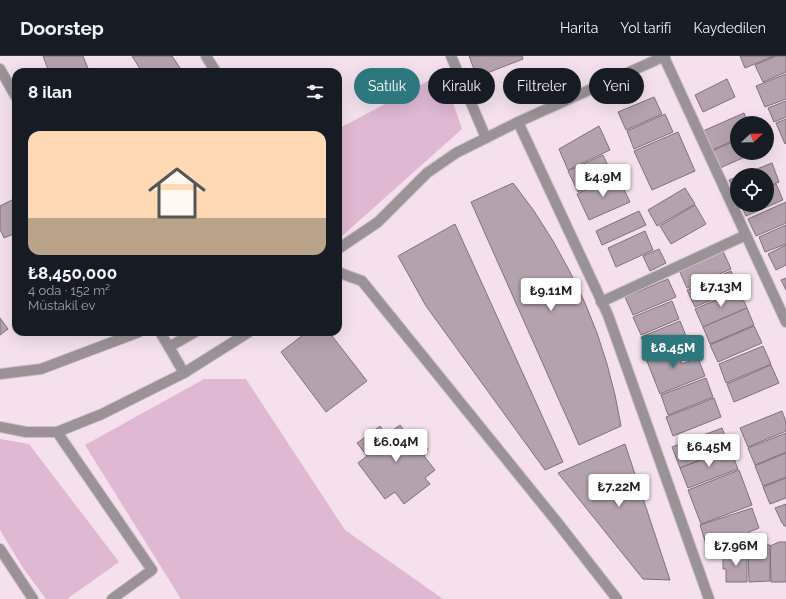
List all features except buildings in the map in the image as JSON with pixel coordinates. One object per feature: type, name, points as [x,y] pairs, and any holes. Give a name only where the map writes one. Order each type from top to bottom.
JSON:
[{"type":"street","points":[[206,56],[214,68]]},
{"type":"street","points":[[451,56],[486,138]]},
{"type":"street","points":[[342,246],[378,222],[427,173],[456,154],[518,122],[665,56],[786,322]]},
{"type":"street","points":[[0,69],[12,90]]},
{"type":"street","points":[[518,122],[608,315],[709,599]]},
{"type":"street","points":[[601,302],[746,235]]},
{"type":"street","points":[[342,274],[362,281],[547,509],[617,599]]},
{"type":"street","points":[[0,374],[41,369],[128,336]]},
{"type":"street","points":[[162,336],[184,373]]},
{"type":"street","points":[[169,347],[188,336]]},
{"type":"street","points":[[0,427],[26,432],[57,432],[102,414],[184,373],[243,336]]},
{"type":"street","points":[[57,432],[152,570],[112,599]]},
{"type":"street","points":[[0,549],[33,599]]},
{"type":"shaded area","points":[[428,81],[428,104],[454,104],[462,129],[342,236],[342,127],[385,104],[420,104],[420,85]]},
{"type":"shaded area","points":[[204,379],[246,379],[345,530],[443,599],[181,599],[85,445]]},
{"type":"shaded area","points":[[0,439],[29,444],[119,562],[67,599],[46,599],[23,568],[0,530]]}]
